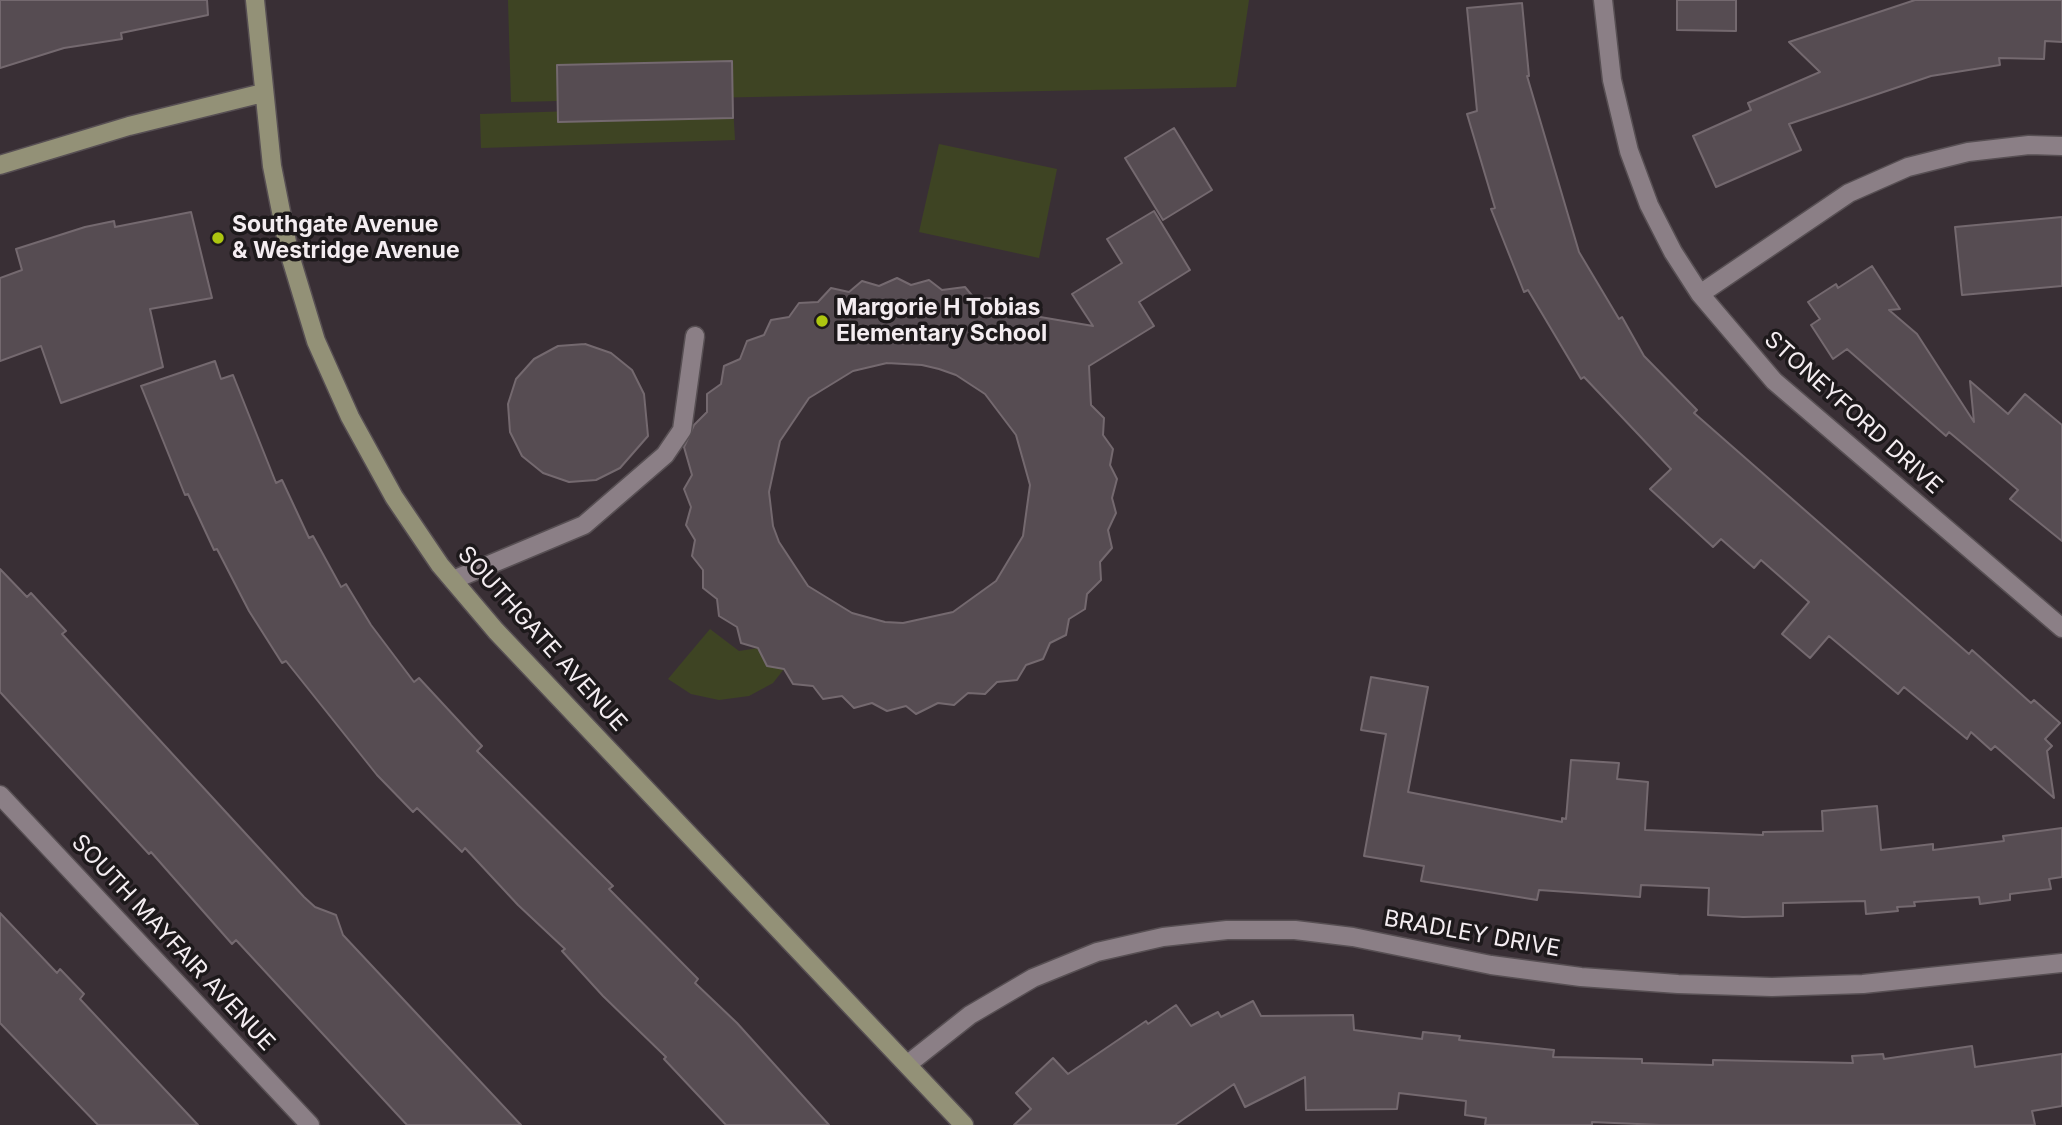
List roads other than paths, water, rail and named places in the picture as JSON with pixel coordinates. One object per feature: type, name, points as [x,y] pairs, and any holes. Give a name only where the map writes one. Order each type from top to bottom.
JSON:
[{"type":"street","name":"SOUTHGATE AVENUE","points":[[255,0],[272,166],[289,252],[316,341],[350,417],[394,497],[453,580],[496,631],[964,1125]]},
{"type":"street","name":"STONEYFORD DRIVE","points":[[1603,0],[1612,80],[1629,151],[1649,205],[1673,252],[1700,293],[1774,381],[2062,628]]},
{"type":"street","points":[[0,165],[130,126],[264,93]]},
{"type":"street","points":[[1700,293],[1849,193],[1908,167],[1968,152],[2029,145],[2062,145]]},
{"type":"street","points":[[453,580],[584,524],[665,455],[682,430],[695,336]]},
{"type":"street","name":"SOUTH MAYFAIR AVENUE","points":[[0,795],[310,1125]]},
{"type":"street","name":"BRADLEY DRIVE","points":[[908,1063],[970,1015],[1032,978],[1097,952],[1163,937],[1227,930],[1295,930],[1341,935],[1491,965],[1581,977],[1678,984],[1863,984],[2062,964]]},
{"type":"place","name":"Southgate Avenue & Westridge Avenue","points":[[218,238]]},
{"type":"place","name":"Margorie H Tobias Elementary School","points":[[822,321]]}]
